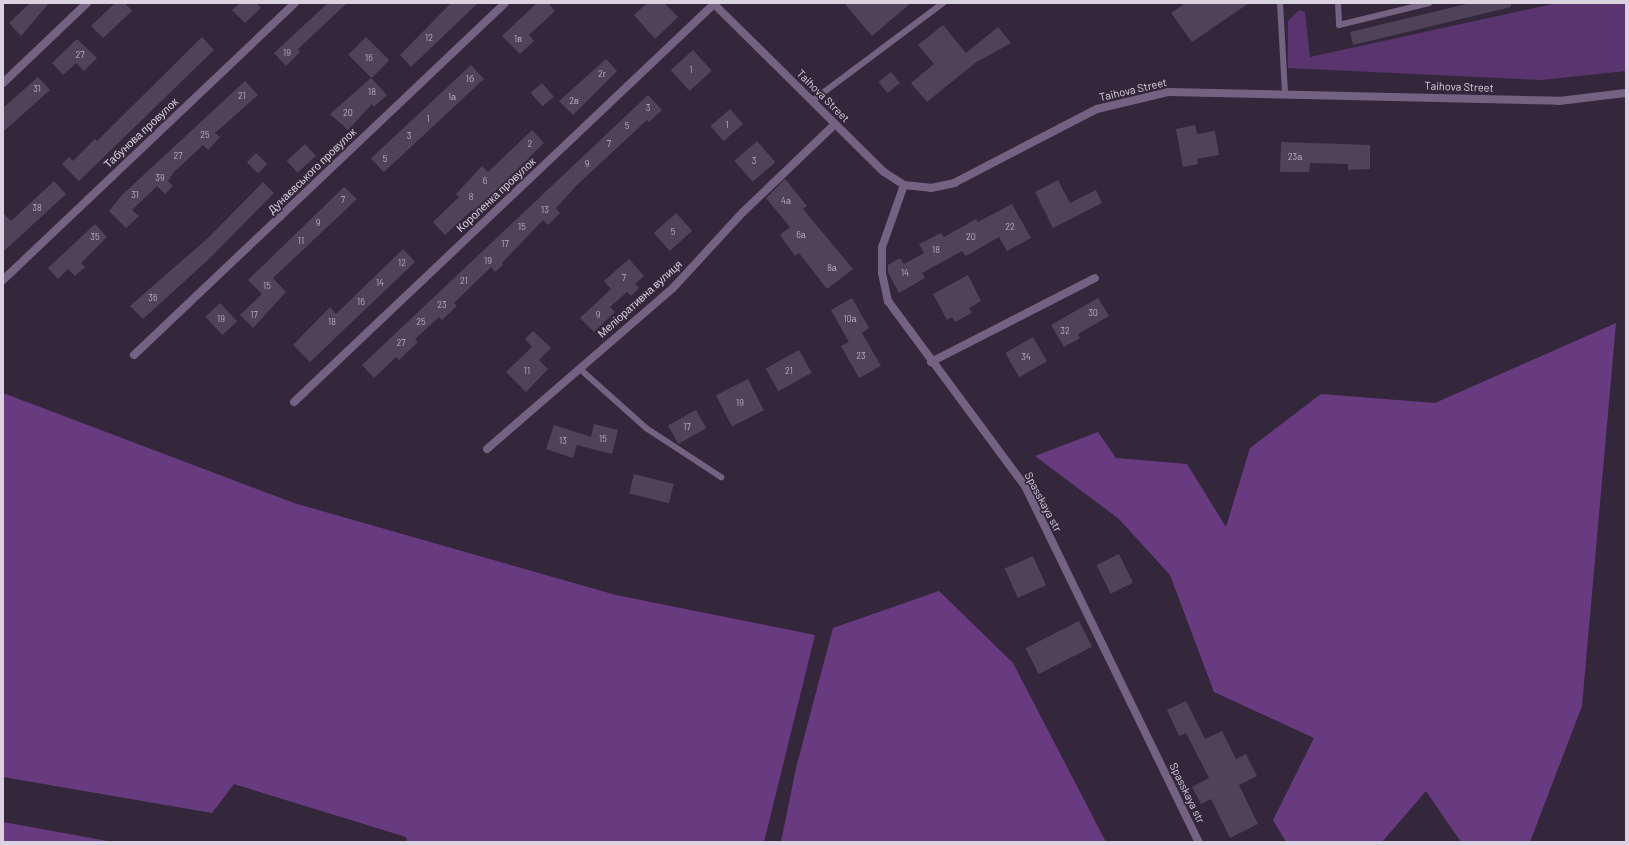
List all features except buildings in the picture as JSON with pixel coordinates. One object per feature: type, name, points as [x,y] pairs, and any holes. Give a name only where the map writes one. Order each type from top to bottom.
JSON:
[{"type":"street","points":[[3,83],[87,3]]},
{"type":"street","name":"Табунова провулок","points":[[3,280],[295,3]]},
{"type":"street","name":"Дунаєвського провулок","points":[[134,355],[505,3]]},
{"type":"street","name":"Taihova Street","points":[[713,3],[884,172],[904,185],[931,188],[954,183],[1097,110],[1169,92],[1285,93],[1560,101],[1626,93]]},
{"type":"street","name":"Короленка провулок","points":[[294,402],[713,3]]},
{"type":"street","name":"Меліоративна вулиця","points":[[487,449],[673,288],[743,212],[835,124]]},
{"type":"street","name":"Spasskaya str","points":[[904,185],[882,247],[882,273],[888,301],[931,362],[1025,486],[1199,842]]},
{"type":"street","points":[[931,362],[1095,278]]},
{"type":"lane","points":[[812,101],[943,3]]},
{"type":"lane","points":[[1280,3],[1285,93]]},
{"type":"lane","points":[[1338,3],[1339,25],[1429,3]]},
{"type":"lane","points":[[580,369],[646,428],[721,477]]},
{"type":"shaded area","points":[[1557,3],[1626,3],[1626,71],[1541,80],[1288,68],[1288,21],[1299,10],[1305,12],[1310,57]]},
{"type":"shaded area","points":[[1616,323],[1582,706],[1530,842],[1461,842],[1426,791],[1382,842],[1286,842],[1273,820],[1314,738],[1214,692],[1170,575],[1119,519],[1035,456],[1098,432],[1116,458],[1187,464],[1226,527],[1250,448],[1321,394],[1435,403]]},
{"type":"shaded area","points":[[3,393],[294,503],[616,595],[815,635],[764,842],[407,842],[406,837],[234,784],[212,813],[3,777]]},
{"type":"shaded area","points":[[939,591],[1013,663],[1106,842],[781,842],[796,768],[833,628]]},
{"type":"shaded area","points":[[3,822],[113,842],[3,842]]}]
